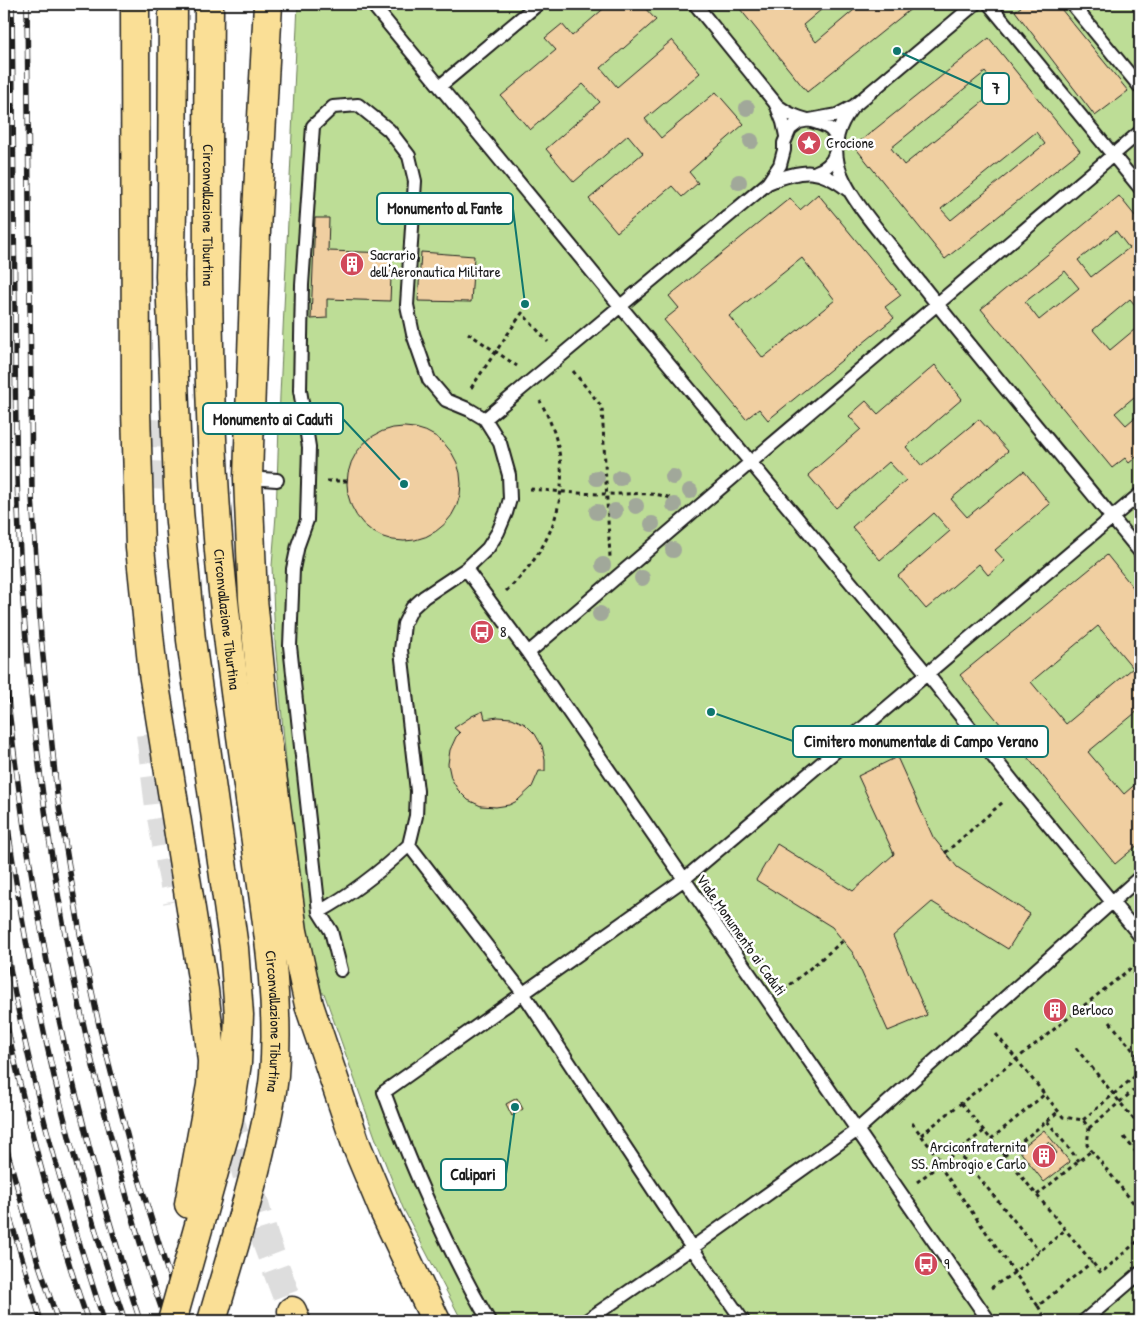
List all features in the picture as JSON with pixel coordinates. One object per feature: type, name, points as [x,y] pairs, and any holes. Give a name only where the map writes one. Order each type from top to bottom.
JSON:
[{"type":"highway","points":[[135,4],[136,400],[140,548],[153,673],[209,1026],[211,1077],[190,1198],[185,1275],[172,1321]]},
{"type":"highway","name":"Circonvallazione Tiburtina","points":[[173,4],[170,276],[179,512],[186,594],[238,982],[239,1015],[237,1063],[228,1122],[185,1275]]},
{"type":"highway","name":"Circonvallazione Tiburtina","points":[[210,4],[209,334],[213,462],[222,582],[267,923],[275,1010],[275,1047],[271,1097],[256,1169],[212,1321]]},
{"type":"highway","points":[[268,4],[255,250],[248,478],[250,561],[256,645],[293,931],[304,985],[315,1024],[357,1146],[382,1209],[436,1321]]},
{"type":"highway","points":[[153,418],[170,276]]},
{"type":"lane","points":[[372,4],[621,307],[928,675],[1140,936]]},
{"type":"lane","points":[[440,86],[538,4]]},
{"type":"lane","points":[[695,4],[776,104],[791,115],[823,124],[830,130],[835,137],[838,165],[848,190]]},
{"type":"lane","points":[[768,183],[788,175],[823,170],[829,165],[834,158],[841,122],[854,106],[975,4]]},
{"type":"lane","points":[[990,4],[1140,188]]},
{"type":"lane","points":[[1072,4],[1140,88]]},
{"type":"lane","points":[[485,419],[768,183],[780,165],[786,136],[776,104]]},
{"type":"lane","points":[[319,912],[346,897],[385,867],[409,845],[416,816],[418,791],[401,650],[404,624],[412,608],[424,597],[466,569],[488,548],[498,532],[510,499],[509,475],[503,451],[485,419],[470,410],[446,400],[429,380],[413,334],[407,305],[415,181],[409,156],[389,130],[358,105],[333,107],[313,126],[302,285],[300,390],[309,448],[307,520],[298,545],[294,569],[290,646],[319,912],[331,931],[341,970]]},
{"type":"lane","points":[[786,136],[790,129],[799,122],[837,115],[854,106]]},
{"type":"lane","points":[[528,653],[1140,132]]},
{"type":"lane","points":[[784,150],[790,164],[802,172]]},
{"type":"lane","points":[[816,172],[837,181],[848,190],[937,304],[1140,552]]},
{"type":"lane","points":[[248,478],[277,480]]},
{"type":"lane","points":[[488,1321],[454,1258],[426,1198],[384,1092],[683,880],[1140,494]]},
{"type":"lane","name":"Viale Monumento ai Caduti","points":[[466,569],[528,653],[856,1131],[989,1321]]},
{"type":"lane","points":[[409,845],[523,992],[692,1248],[743,1321]]},
{"type":"lane","points":[[586,1321],[856,1131],[1140,877]]},
{"type":"lane","points":[[1084,1321],[1140,1273]]},
{"type":"path","points":[[459,405],[522,313],[561,356],[602,407],[611,582]]},
{"type":"path","points":[[468,333],[496,351],[532,381],[556,442],[561,477],[556,516],[542,548],[532,564],[492,604]]},
{"type":"path","points":[[510,487],[560,492],[647,495],[669,497],[678,502]]},
{"type":"path","points":[[945,853],[1018,788]]},
{"type":"path","points":[[768,1003],[844,940]]},
{"type":"path","points":[[921,1135],[1130,969],[1140,981]]},
{"type":"path","points":[[983,1018],[1059,1112],[1064,1117],[1083,1120],[1089,1128]]},
{"type":"path","points":[[1110,1022],[1140,1059]]},
{"type":"path","points":[[1076,1048],[1140,1127]]},
{"type":"path","points":[[1083,1120],[1140,1072]]},
{"type":"path","points":[[1140,1085],[1089,1128],[1086,1145],[1140,1211]]},
{"type":"path","points":[[991,1139],[1045,1094]]},
{"type":"path","points":[[961,1103],[1101,1273],[1140,1239]]},
{"type":"path","points":[[1004,1156],[1059,1112]]},
{"type":"path","points":[[1047,1121],[1079,1161]]},
{"type":"path","points":[[912,1124],[1047,1321]]},
{"type":"path","points":[[901,1194],[984,1131]]},
{"type":"path","points":[[1124,1138],[1140,1157]]},
{"type":"path","points":[[957,1151],[1039,1252]]},
{"type":"path","points":[[1037,1195],[1091,1151]]},
{"type":"path","points":[[974,1300],[1015,1272],[1065,1230]]},
{"type":"path","points":[[1038,1306],[1092,1262]]},
{"type":"green space","points":[[298,4],[1140,4],[1140,1321],[462,1321],[403,1208],[375,1137],[324,993],[322,993],[304,919],[288,782],[275,642],[272,566],[276,515]]},
{"type":"building","points":[[609,4],[641,4],[656,20],[601,68],[617,87],[672,40],[700,73],[645,119],[661,138],[716,92],[744,124],[689,172],[698,183],[682,197],[672,186],[617,232],[589,199],[643,153],[628,135],[574,182],[546,149],[600,102],[583,84],[530,130],[501,96],[556,50],[545,38],[562,24],[572,36]]},
{"type":"building","points":[[736,4],[828,4],[803,25],[816,42],[854,10],[849,4],[917,4],[807,92]]},
{"type":"building","points":[[1019,4],[1057,4],[1128,91],[1095,116],[1015,11],[1021,7]]},
{"type":"building","points":[[989,38],[1080,151],[945,259],[854,146]],"holes":[[[985,72],[999,89],[904,165],[891,148]],[[1036,132],[1045,144],[951,220],[941,209]]]},
{"type":"building","points":[[818,194],[901,295],[885,307],[894,318],[768,420],[759,409],[746,419],[664,320],[679,308],[669,296],[790,198],[800,210]],"holes":[[[802,258],[835,300],[763,358],[729,316]]]},
{"type":"building","points":[[1119,196],[1140,222],[1140,311],[1130,299],[1093,330],[1110,350],[1140,325],[1140,392],[1115,413],[1126,425],[1140,413],[1140,454],[1129,463],[1125,458],[1112,468],[981,309]],"holes":[[[1116,231],[1129,248],[1091,277],[1078,260]],[[1065,271],[1079,288],[1039,320],[1025,302]]]},
{"type":"building","name":"Sacrario dell'Aeronautica Militare","points":[[315,218],[329,218],[328,251],[392,253],[390,301],[327,299],[327,318],[311,319]]},
{"type":"building","points":[[421,252],[474,256],[471,302],[418,301]]},
{"type":"building","points":[[935,365],[962,399],[906,447],[922,466],[979,419],[1008,451],[951,499],[967,517],[1024,471],[1050,504],[995,550],[1005,561],[988,575],[979,564],[926,609],[898,576],[950,531],[934,513],[880,560],[852,527],[906,480],[889,462],[836,508],[808,475],[861,429],[849,416],[866,401],[878,414]]},
{"type":"building","points":[[404,427],[426,432],[444,444],[456,462],[461,484],[456,506],[444,524],[426,536],[404,541],[382,536],[364,524],[352,506],[347,484],[352,462],[364,444],[382,432]]},
{"type":"building","points":[[1107,555],[1140,596],[1140,709],[1088,752],[1124,794],[1140,780],[1140,843],[1115,864],[960,675]],"holes":[[[1098,626],[1133,668],[1066,724],[1031,682]]]},
{"type":"building","points":[[483,711],[485,719],[498,717],[512,718],[525,724],[535,734],[542,746],[545,771],[539,771],[532,787],[517,801],[509,805],[496,807],[481,806],[468,800],[458,790],[451,778],[448,764],[450,750],[460,733],[454,728]]},
{"type":"building","points":[[897,757],[933,837],[957,867],[1030,914],[1008,949],[932,902],[893,936],[927,1015],[888,1031],[853,953],[832,927],[756,880],[777,844],[853,891],[894,854],[858,776]]},
{"type":"building","name":"Berloco","points":[[1056,1002],[1064,1011],[1054,1019],[1047,1010]]},
{"type":"building","points":[[517,1098],[523,1109],[512,1116],[506,1104]]},
{"type":"building","name":"Arciconfraternita SS. Ambrogio e Carlo","points":[[1044,1130],[1070,1162],[1044,1182],[1019,1150]]},
{"type":"building","name":"Arciconfraternita SS. Ambrogio e Carlo","points":[[1049,1142],[1057,1153],[1043,1164],[1035,1154]]},
{"type":"tunnel","points":[[149,489],[153,418]]},
{"type":"tunnel","points":[[150,734],[159,807],[177,901]]},
{"type":"tunnel","points":[[227,1108],[265,1239],[292,1311]]},
{"type":"railway","points":[[12,4],[17,475],[26,643],[41,781],[62,919],[90,1055],[141,1247],[166,1321]]},
{"type":"railway","points":[[27,4],[32,496],[41,637],[57,794],[81,939],[99,1025],[135,1166],[183,1321]]},
{"type":"railway","points":[[4,660],[24,828],[54,995],[92,1159],[140,1321]]},
{"type":"railway","points":[[4,797],[24,930],[51,1062],[85,1193],[125,1321]]},
{"type":"railway","points":[[4,933],[23,1031],[46,1129],[104,1321]]},
{"type":"railway","points":[[4,1012],[41,1168],[63,1245],[88,1321]]},
{"type":"railway","points":[[4,1139],[37,1259],[58,1321]]},
{"type":"railway","points":[[4,1198],[41,1321]]},
{"type":"railway","points":[[4,1303],[9,1321]]},
{"type":"place","name":"7","points":[[897,51]]},
{"type":"place","name":"Crocione","points":[[809,143]]},
{"type":"place","name":"Sacrario dell'Aeronautica Militare","points":[[352,264]]},
{"type":"place","name":"Monumento al Fante","points":[[525,304]]},
{"type":"place","name":"Monumento ai Caduti","points":[[404,484]]},
{"type":"place","name":"8","points":[[482,632]]},
{"type":"place","name":"Cimitero monumentale di Campo Verano","points":[[711,712]]},
{"type":"place","name":"Berloco","points":[[1055,1010]]},
{"type":"place","name":"Calipari","points":[[515,1107]]},
{"type":"place","name":"Arciconfraternita SS. Ambrogio e Carlo","points":[[1044,1156]]},
{"type":"place","name":"9","points":[[926,1264]]}]
